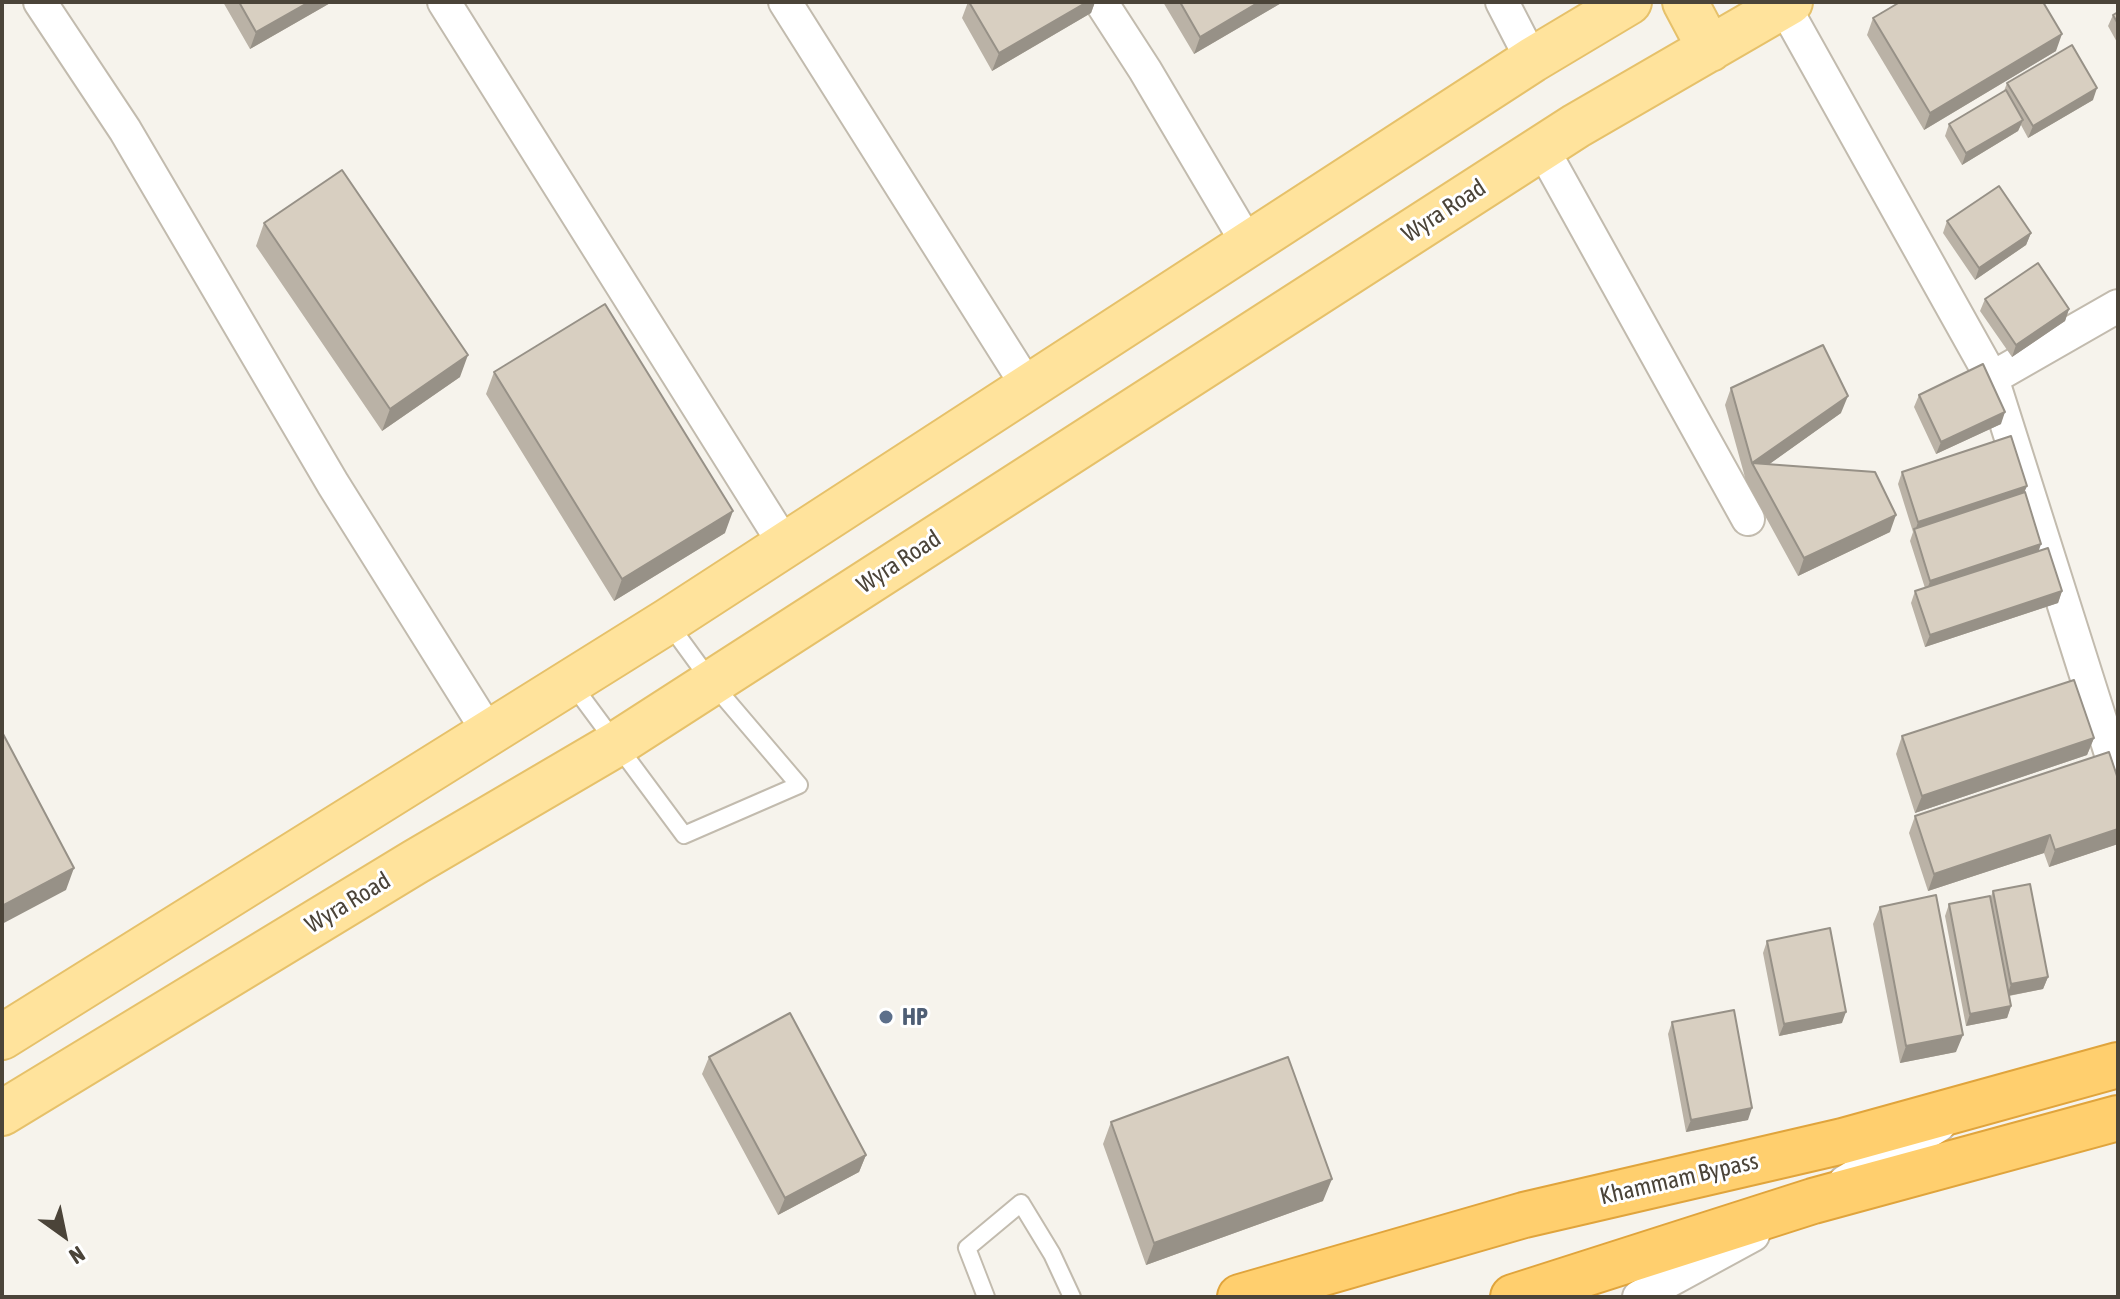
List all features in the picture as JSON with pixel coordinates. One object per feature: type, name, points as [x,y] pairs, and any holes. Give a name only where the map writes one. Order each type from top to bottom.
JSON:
[{"type":"highway","name":"Khammam Bypass","points":[[1240,1297],[1524,1215],[1843,1141],[2118,1065]]},
{"type":"highway","points":[[1513,1297],[1813,1201],[2118,1118]]},
{"type":"main road","points":[[2,1037],[668,621],[1532,60],[1629,2]]},
{"type":"main road","points":[[1685,2],[1710,49]]},
{"type":"main road","name":"Wyra Road","points":[[2,1113],[415,862],[618,743],[1542,148],[1787,4]]},
{"type":"street","points":[[40,2],[125,130],[333,484],[489,733]]},
{"type":"street","points":[[444,2],[785,545]]},
{"type":"street","points":[[785,2],[1028,387]]},
{"type":"street","points":[[1101,2],[1248,244]]},
{"type":"street","points":[[1502,2],[1532,60]]},
{"type":"street","points":[[1787,4],[1992,378],[2118,776]]},
{"type":"street","points":[[1542,148],[1748,519]]},
{"type":"street","points":[[1992,378],[2118,306]]},
{"type":"street","points":[[1639,1297],[1813,1201],[1965,1109]]},
{"type":"lane","points":[[571,682],[684,835],[799,785],[712,683],[668,621]]},
{"type":"lane","points":[[986,1297],[967,1248],[1021,1203],[1052,1254],[1072,1297]]},
{"type":"building","points":[[239,2],[309,2],[256,32]]},
{"type":"building","points":[[969,2],[1087,2],[999,53]]},
{"type":"building","points":[[1180,2],[1259,2],[1200,37]]},
{"type":"building","points":[[1900,2],[2043,2],[2062,34],[1930,113],[1873,18]]},
{"type":"building","points":[[2072,45],[2097,88],[2033,126],[2007,83]]},
{"type":"building","points":[[2006,90],[2023,120],[1966,153],[1949,124]]},
{"type":"building","points":[[342,170],[468,355],[390,409],[264,223]]},
{"type":"building","points":[[1999,186],[2031,233],[1979,268],[1947,221]]},
{"type":"building","points":[[2038,263],[2069,309],[2016,345],[1985,299]]},
{"type":"building","points":[[605,304],[733,511],[622,579],[494,372]]},
{"type":"building","points":[[1823,345],[1848,396],[1752,463],[1731,388]]},
{"type":"building","points":[[1983,364],[2005,412],[1941,442],[1919,395]]},
{"type":"building","points":[[2011,436],[2027,486],[1918,522],[1902,472]]},
{"type":"building","points":[[1752,463],[1875,472],[1896,515],[1804,558]]},
{"type":"building","points":[[2025,492],[2041,544],[1930,581],[1914,529]]},
{"type":"building","points":[[2048,548],[2062,591],[1930,635],[1915,591]]},
{"type":"building","points":[[2074,680],[2094,738],[1922,796],[1902,736]]},
{"type":"building","points":[[2,732],[74,868],[2,906]]},
{"type":"building","points":[[2109,752],[2118,779],[2118,829],[2055,850],[2050,835],[1934,874],[1915,816]]},
{"type":"building","points":[[2030,884],[2048,977],[2011,984],[1993,891]]},
{"type":"building","points":[[1936,895],[1963,1035],[1906,1046],[1880,907]]},
{"type":"building","points":[[1990,896],[2011,1006],[1970,1014],[1949,904]]},
{"type":"building","points":[[1830,928],[1846,1012],[1784,1024],[1767,941]]},
{"type":"building","points":[[1734,1010],[1752,1108],[1691,1120],[1672,1022]]},
{"type":"building","points":[[790,1013],[866,1155],[785,1198],[709,1057]]},
{"type":"building","points":[[1288,1057],[1332,1179],[1154,1243],[1111,1122]]},
{"type":"place","name":"HP","points":[[886,1017]]}]
